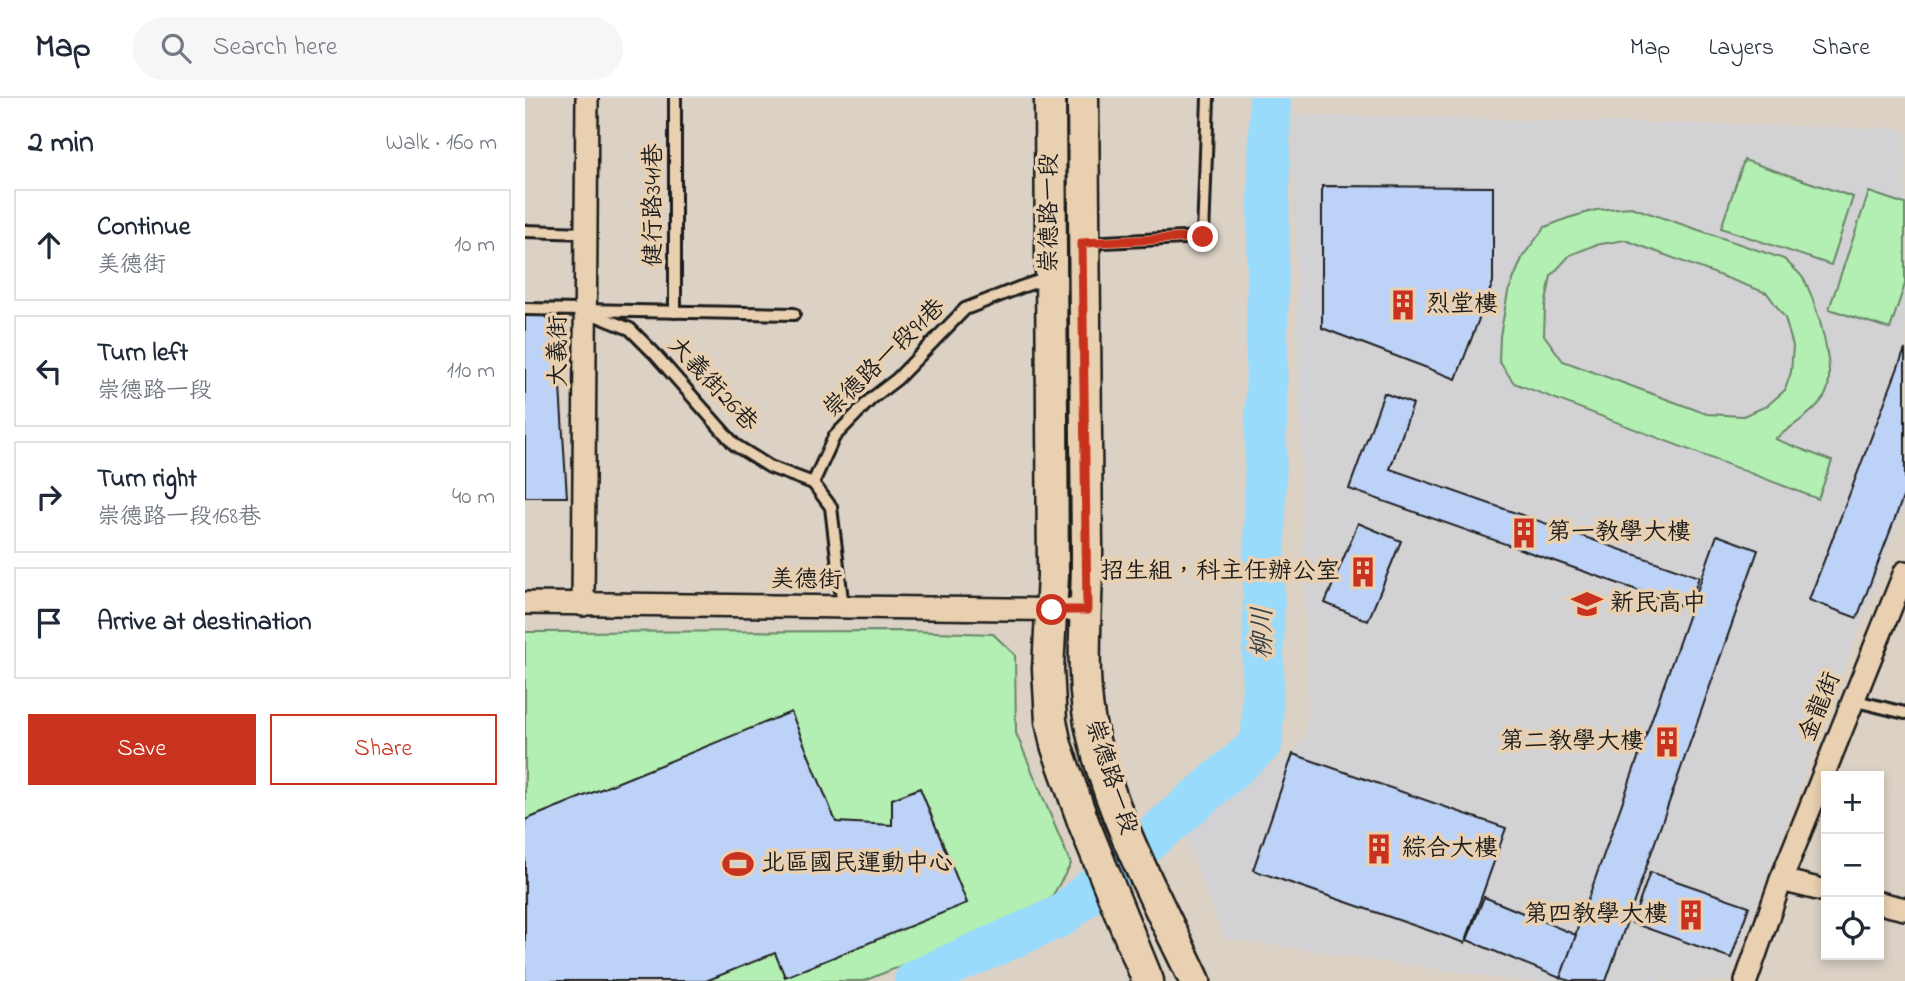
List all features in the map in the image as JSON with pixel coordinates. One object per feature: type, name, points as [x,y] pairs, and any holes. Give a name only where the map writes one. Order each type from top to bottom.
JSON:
[{"type":"main road","name":"崇德路一段","points":[[1050,98],[1052,610],[1048,669],[1051,721],[1056,745],[1084,824],[1148,981]]},
{"type":"main road","name":"崇德路一段","points":[[1083,98],[1082,243],[1088,714],[1111,796],[1195,981]]},
{"type":"street","name":"大義街","points":[[583,605],[587,98]]},
{"type":"street","name":"金龍街","points":[[1746,981],[1781,880],[1905,572]]},
{"type":"street","name":"美德街","points":[[525,603],[1087,610]]},
{"type":"street","points":[[1781,880],[1821,890]]},
{"type":"street","points":[[1884,904],[1905,909]]},
{"type":"lane","name":"健行路341巷","points":[[675,98],[675,312]]},
{"type":"lane","points":[[1082,243],[1203,237],[1207,98]]},
{"type":"lane","points":[[525,231],[586,233]]},
{"type":"lane","name":"崇德路一段91巷","points":[[813,483],[834,437],[871,399],[897,379],[965,309],[1051,277]]},
{"type":"lane","points":[[525,309],[794,314]]},
{"type":"lane","name":"大義街26巷","points":[[585,311],[630,328],[735,445],[770,467],[813,483]]},
{"type":"lane","points":[[813,483],[831,507],[843,608]]},
{"type":"lane","points":[[1852,700],[1905,713]]},
{"type":"shaded area","name":"新民高中","points":[[1292,115],[1905,129],[1905,505],[1728,981],[1519,981],[1224,938],[1180,824],[1293,753],[1306,733],[1308,702]]},
{"type":"green space","points":[[1744,160],[1853,197],[1831,265],[1721,228]]},
{"type":"green space","points":[[1869,192],[1905,204],[1905,284],[1890,329],[1829,309]]},
{"type":"green space","points":[[1631,207],[1784,259],[1803,278],[1814,302],[1824,338],[1829,372],[1828,387],[1814,409],[1775,439],[1832,461],[1818,499],[1514,383],[1499,361],[1500,336],[1508,292],[1523,256],[1545,227],[1596,210]],"holes":[[[1625,240],[1767,293],[1785,318],[1793,346],[1791,372],[1785,390],[1767,406],[1743,416],[1707,414],[1563,361],[1544,335],[1545,307],[1551,276],[1570,255],[1595,245]]]},
{"type":"green space","points":[[906,631],[993,634],[1015,655],[1016,733],[1071,864],[1046,907],[864,981],[525,981],[525,632]]},
{"type":"building","name":"烈堂樓","points":[[1322,186],[1493,187],[1493,282],[1456,379],[1322,328]]},
{"type":"building","points":[[525,315],[543,315],[556,325],[567,497],[525,497]]},
{"type":"building","points":[[1905,349],[1905,492],[1857,618],[1809,600]]},
{"type":"building","name":"第一教學大樓","points":[[1384,393],[1413,404],[1390,469],[1699,577],[1688,608],[1349,489]]},
{"type":"building","name":"招生組，科主任辦公室","points":[[1358,523],[1401,541],[1368,621],[1325,603]]},
{"type":"building","name":"第二教學大樓","points":[[1717,535],[1758,550],[1606,981],[1570,981],[1560,978]]},
{"type":"building","name":"北區國民運動中心","points":[[791,712],[836,822],[892,825],[892,799],[920,788],[967,903],[785,977],[775,953],[706,981],[525,981],[525,820]]},
{"type":"building","name":"綜合大樓","points":[[1293,754],[1506,828],[1465,943],[1253,870]]},
{"type":"building","name":"第四教學大樓","points":[[1650,872],[1749,906],[1731,958],[1632,923]]},
{"type":"building","points":[[1484,897],[1576,935],[1560,978],[1467,940]]},
{"type":"waterway","name":"柳川","points":[[915,981],[1061,916],[1262,743],[1270,98]]},
{"type":"place","name":"烈堂樓","points":[[1403,305]]},
{"type":"place","name":"第一教學大樓","points":[[1524,533]]},
{"type":"place","name":"招生組，科主任辦公室","points":[[1363,572]]},
{"type":"place","name":"新民高中","points":[[1587,604]]},
{"type":"place","name":"第二教學大樓","points":[[1667,742]]},
{"type":"place","name":"綜合大樓","points":[[1379,849]]},
{"type":"place","name":"北區國民運動中心","points":[[738,864]]},
{"type":"place","name":"第四教學大樓","points":[[1691,915]]},
{"type":"route","points":[[1052,610],[1087,610],[1082,243],[1203,237]]}]
